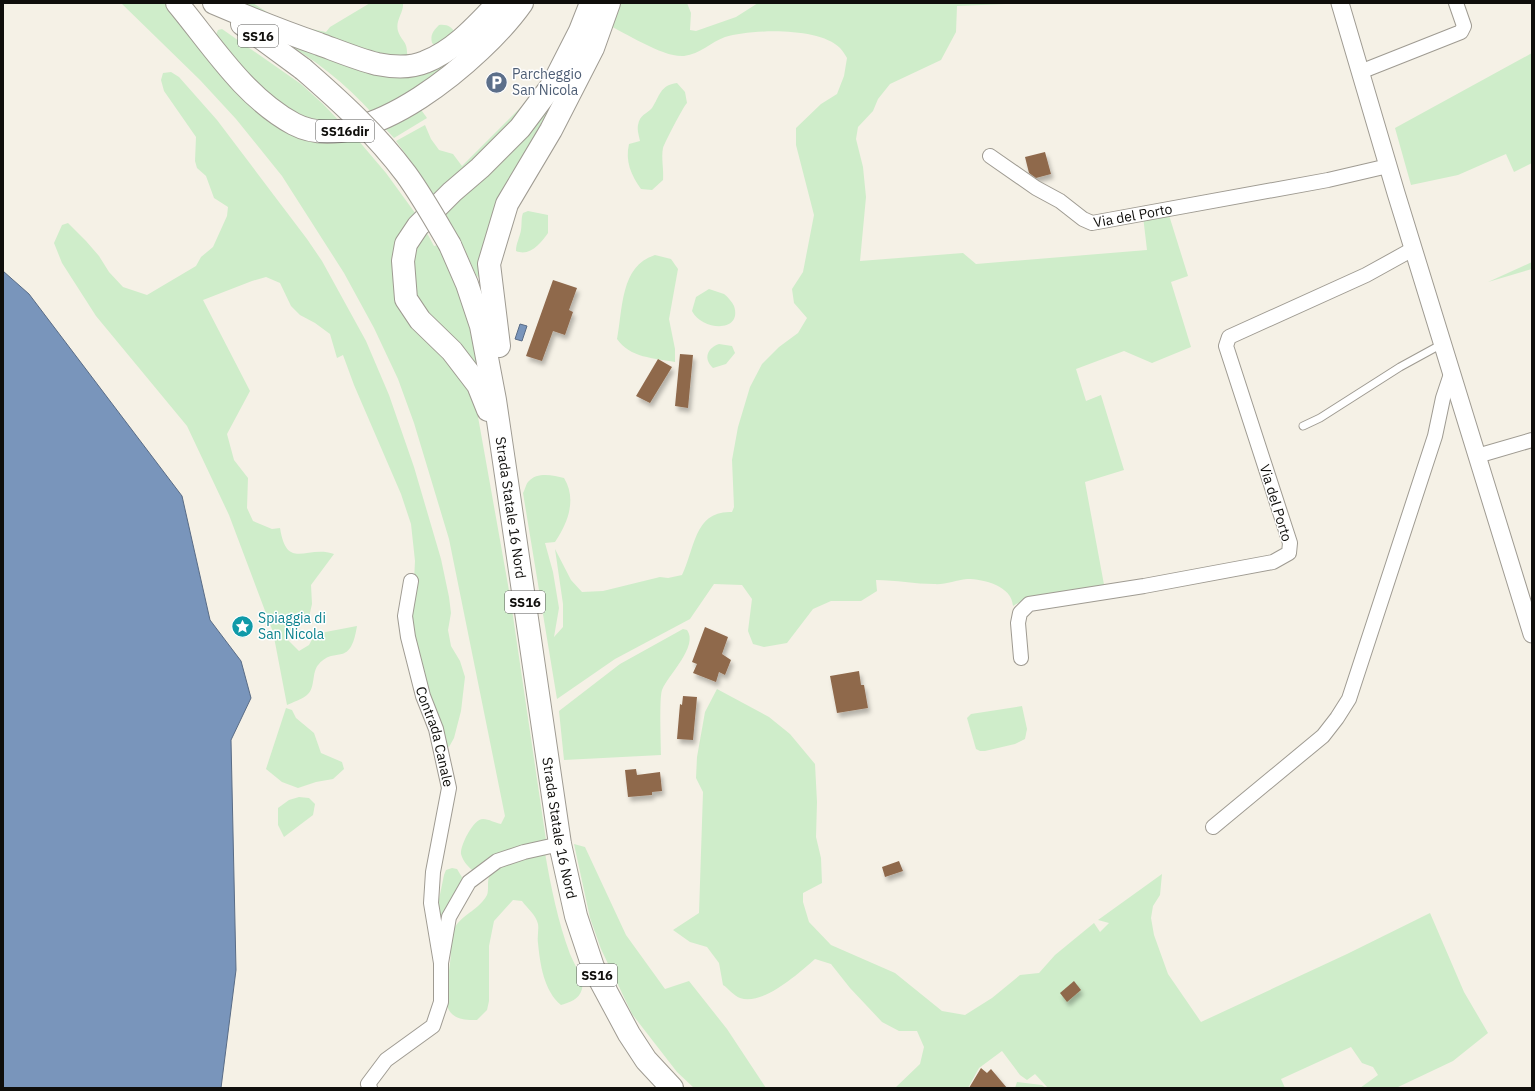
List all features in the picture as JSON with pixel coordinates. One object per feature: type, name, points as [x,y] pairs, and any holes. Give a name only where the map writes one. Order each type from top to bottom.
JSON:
[{"type":"main road","name":"SS16dir","points":[[177,3],[247,88],[269,107],[295,124],[322,132],[344,131],[384,118],[420,98],[465,63],[488,41],[522,3]]},
{"type":"main road","points":[[214,3],[269,26],[339,52],[378,64],[403,67],[424,62],[443,53],[470,33],[498,3]]},
{"type":"main road","name":"Strada Statale 16 Nord","points":[[214,3],[303,69],[346,106],[385,148],[407,175],[450,245],[467,284],[481,326],[502,446],[560,844],[576,916],[593,967],[629,1034],[646,1060],[672,1088]]},
{"type":"main road","points":[[502,446],[478,385],[452,351],[420,320],[406,299],[403,261],[406,244],[418,226],[440,203],[480,168],[520,128],[553,84],[580,31],[591,3]]},
{"type":"main road","points":[[510,500],[507,392],[495,327],[489,264],[507,204],[551,130],[590,55],[609,3]]},
{"type":"street","points":[[1340,3],[1413,250],[1532,634]]},
{"type":"street","points":[[1360,72],[1461,32],[1464,26],[1456,3]]},
{"type":"street","name":"Via del Porto","points":[[990,156],[1036,188],[1060,201],[1083,219],[1092,223],[1328,180],[1388,166]]},
{"type":"street","name":"Via del Porto","points":[[1021,658],[1018,623],[1020,613],[1029,604],[1273,562],[1289,553],[1290,544],[1226,346],[1230,337],[1366,275],[1413,250]]},
{"type":"street","points":[[1213,827],[1323,736],[1349,699],[1435,436],[1443,398],[1452,374]]},
{"type":"street","points":[[1477,456],[1532,440]]},
{"type":"street","name":"Contrada Canale","points":[[411,582],[405,616],[408,637],[423,696],[436,729],[449,788],[433,872],[432,895],[435,931],[441,963]]},
{"type":"street","name":"Contrada Canale","points":[[370,1088],[368,1084],[386,1060],[433,1026],[441,1002],[441,963],[448,917],[469,882],[497,861],[524,852],[560,844]]},
{"type":"lane","points":[[1303,426],[1320,418],[1400,367],[1442,344]]},
{"type":"green space","points":[[121,3],[171,3],[253,99],[352,133],[386,173],[418,217],[399,252],[437,351],[463,380],[475,400],[510,596],[546,840],[474,872],[463,859],[461,850],[471,828],[475,823],[483,819],[501,824],[505,816],[449,539],[414,423],[398,379],[374,328],[344,273],[282,176],[236,119],[200,80]]},
{"type":"green space","points":[[243,3],[253,3],[270,14],[302,27],[326,32],[330,27],[370,3],[403,3],[397,27],[407,47],[407,57],[375,56],[265,17]]},
{"type":"green space","points":[[614,3],[687,3],[691,13],[690,30],[696,31],[736,17],[758,3],[1034,3],[957,6],[956,32],[941,60],[890,84],[878,99],[873,111],[858,127],[856,139],[863,167],[866,197],[860,261],[963,253],[976,264],[1147,250],[1143,216],[1168,212],[1188,276],[1171,282],[1191,347],[1152,363],[1124,351],[1076,369],[1086,401],[1101,395],[1124,470],[1085,482],[1105,590],[1057,593],[1033,597],[1013,606],[1008,593],[996,585],[981,580],[967,579],[938,584],[876,580],[877,591],[861,601],[831,601],[813,609],[787,643],[764,647],[753,644],[748,631],[752,599],[742,585],[714,584],[690,619],[615,659],[557,699],[523,493],[526,485],[536,476],[550,475],[560,477],[564,478],[570,494],[569,511],[560,535],[555,542],[545,543],[553,572],[559,608],[554,637],[563,627],[563,604],[555,549],[571,580],[582,592],[603,591],[660,577],[668,578],[682,575],[703,524],[710,517],[719,513],[732,512],[734,507],[732,460],[738,427],[750,387],[762,364],[779,347],[798,333],[807,318],[794,303],[792,289],[803,272],[814,215],[796,145],[796,128],[821,104],[837,94],[844,76],[847,58],[840,48],[830,41],[817,36],[802,33],[768,31],[751,32],[725,37],[690,55],[676,56],[645,44],[606,24]]},
{"type":"green space","points":[[439,25],[449,27],[456,35],[438,48],[432,43],[431,38]]},
{"type":"green space","points":[[222,29],[301,84],[343,125],[328,128],[279,108],[215,37],[218,30]]},
{"type":"green space","points":[[278,38],[376,67],[468,42],[442,74],[373,114],[328,72],[304,54]]},
{"type":"green space","points":[[576,46],[480,279],[476,275],[465,250],[445,213]]},
{"type":"green space","points":[[1532,53],[1532,163],[1514,172],[1506,154],[1458,175],[1411,185],[1395,128]]},
{"type":"green space","points":[[171,72],[179,77],[217,120],[322,261],[366,341],[389,395],[414,467],[441,559],[451,613],[448,630],[451,646],[460,661],[465,677],[461,711],[454,738],[449,747],[442,743],[411,641],[415,561],[411,524],[401,494],[354,385],[343,355],[337,358],[330,334],[315,323],[300,315],[291,306],[280,283],[266,277],[203,300],[250,391],[227,434],[234,460],[248,478],[247,508],[253,521],[272,529],[280,528],[283,541],[288,549],[293,553],[300,554],[324,552],[334,554],[311,585],[312,604],[309,617],[293,628],[288,640],[299,651],[309,645],[315,634],[357,626],[354,639],[346,652],[331,656],[319,664],[315,671],[310,692],[302,698],[287,705],[273,632],[229,515],[187,426],[96,316],[62,263],[54,243],[62,225],[68,223],[99,256],[109,272],[123,287],[147,295],[196,266],[201,257],[213,247],[227,216],[228,207],[214,198],[206,176],[197,168],[195,161],[196,137],[164,91],[161,80],[163,73]]},
{"type":"green space","points":[[677,83],[685,92],[687,103],[663,148],[663,180],[652,190],[641,189],[634,178],[628,162],[629,144],[640,141],[638,129],[639,121],[652,108],[661,92],[667,86]]},
{"type":"green space","points":[[522,106],[521,113],[516,121],[434,196],[396,141],[425,125],[431,139],[439,150],[453,154],[462,166]]},
{"type":"green space","points":[[419,107],[427,118],[394,138],[381,124]]},
{"type":"green space","points":[[528,211],[548,215],[548,233],[535,248],[530,251],[516,251],[521,230],[522,215]]},
{"type":"green space","points":[[422,224],[434,246],[438,245],[454,279],[466,314],[482,386],[416,308],[405,266]]},
{"type":"green space","points":[[655,255],[671,259],[678,269],[669,319],[675,349],[675,362],[636,354],[622,345],[617,339],[622,302],[629,279],[635,269],[644,261]]},
{"type":"green space","points":[[1532,262],[1532,269],[1488,282]]},
{"type":"green space","points":[[709,289],[724,294],[734,306],[735,315],[733,321],[727,325],[712,325],[704,322],[697,318],[692,311],[696,297]]},
{"type":"green space","points":[[719,344],[732,346],[735,353],[726,364],[713,368],[708,361],[708,354],[712,348]]},
{"type":"green space","points":[[683,629],[687,630],[690,637],[689,644],[686,652],[665,684],[661,695],[661,755],[564,760],[559,711],[620,664]]},
{"type":"green space","points":[[717,689],[769,717],[790,734],[815,764],[817,802],[816,837],[821,858],[822,883],[803,893],[803,902],[809,922],[831,945],[895,973],[942,1011],[965,1015],[992,998],[1020,975],[1039,973],[1055,955],[1094,923],[1100,932],[1109,923],[1098,920],[1162,874],[1160,895],[1153,906],[1151,918],[1154,935],[1168,974],[1201,1022],[1347,954],[1430,913],[1464,992],[1488,1033],[1453,1061],[1396,1088],[1360,1088],[1378,1075],[1373,1067],[1362,1063],[1351,1047],[1281,1079],[1285,1088],[1048,1088],[1035,1074],[1027,1080],[1020,1075],[1002,1051],[979,1068],[968,1088],[895,1088],[920,1064],[924,1047],[917,1031],[899,1031],[882,1022],[850,988],[831,964],[815,959],[790,980],[770,993],[749,999],[740,998],[723,985],[719,963],[707,947],[690,942],[673,930],[699,913],[703,792],[696,778],[697,757],[705,712]]},
{"type":"green space","points":[[1022,706],[1027,729],[1025,739],[1015,744],[985,751],[976,749],[967,718],[971,714]]},
{"type":"green space","points":[[286,708],[292,710],[296,718],[314,733],[321,753],[342,762],[344,769],[333,779],[316,782],[298,788],[282,782],[266,769]]},
{"type":"green space","points":[[299,797],[309,798],[315,804],[313,815],[284,837],[278,825],[278,808],[289,800]]},
{"type":"green space","points":[[574,844],[585,847],[626,935],[665,989],[689,981],[727,1029],[766,1088],[694,1088],[677,1072],[632,1014],[601,949],[590,918]]},
{"type":"green space","points":[[545,853],[558,917],[570,954],[582,981],[581,993],[574,1000],[561,1005],[555,999],[547,985],[540,960],[537,921],[522,901],[513,900],[494,921],[489,946],[489,1001],[487,1010],[477,1020],[464,1019],[455,1016],[449,1010],[446,994],[451,958],[451,940],[455,927],[484,900],[488,893],[489,877],[496,866]]},
{"type":"green space","points":[[452,868],[457,869],[463,879],[434,940],[437,909],[444,875],[446,870]]},
{"type":"green space","points":[[1017,1082],[1042,1085],[1046,1088],[1015,1088]]},
{"type":"water","points":[[3,271],[29,294],[182,496],[210,620],[241,661],[251,698],[231,740],[236,970],[221,1088],[3,1088]]},
{"type":"water","points":[[520,324],[527,326],[522,341],[515,339]]},
{"type":"building","points":[[1045,152],[1051,174],[1036,178],[1029,173],[1025,157]]},
{"type":"building","points":[[553,280],[577,288],[569,310],[573,312],[565,335],[553,331],[542,361],[526,356]]},
{"type":"building","points":[[680,354],[693,355],[688,408],[675,406]]},
{"type":"building","points":[[658,359],[672,367],[650,403],[636,396]]},
{"type":"building","points":[[705,627],[728,637],[722,654],[731,660],[725,675],[719,672],[716,682],[693,673],[697,664],[692,662]]},
{"type":"building","points":[[859,671],[861,685],[864,685],[868,708],[837,713],[830,676]]},
{"type":"building","points":[[683,696],[697,697],[693,740],[677,739],[680,704],[682,705]]},
{"type":"building","points":[[636,769],[637,775],[660,772],[662,791],[652,792],[652,795],[628,797],[625,770]]},
{"type":"building","points":[[899,861],[903,871],[885,877],[882,867]]},
{"type":"building","points":[[1074,981],[1081,990],[1067,1002],[1060,993]]},
{"type":"building","points":[[981,1068],[987,1073],[991,1069],[1007,1088],[969,1088]]},
{"type":"place","name":"Parcheggio San Nicola","points":[[496,82]]},
{"type":"place","name":"Spiaggia di San Nicola","points":[[243,626]]}]
